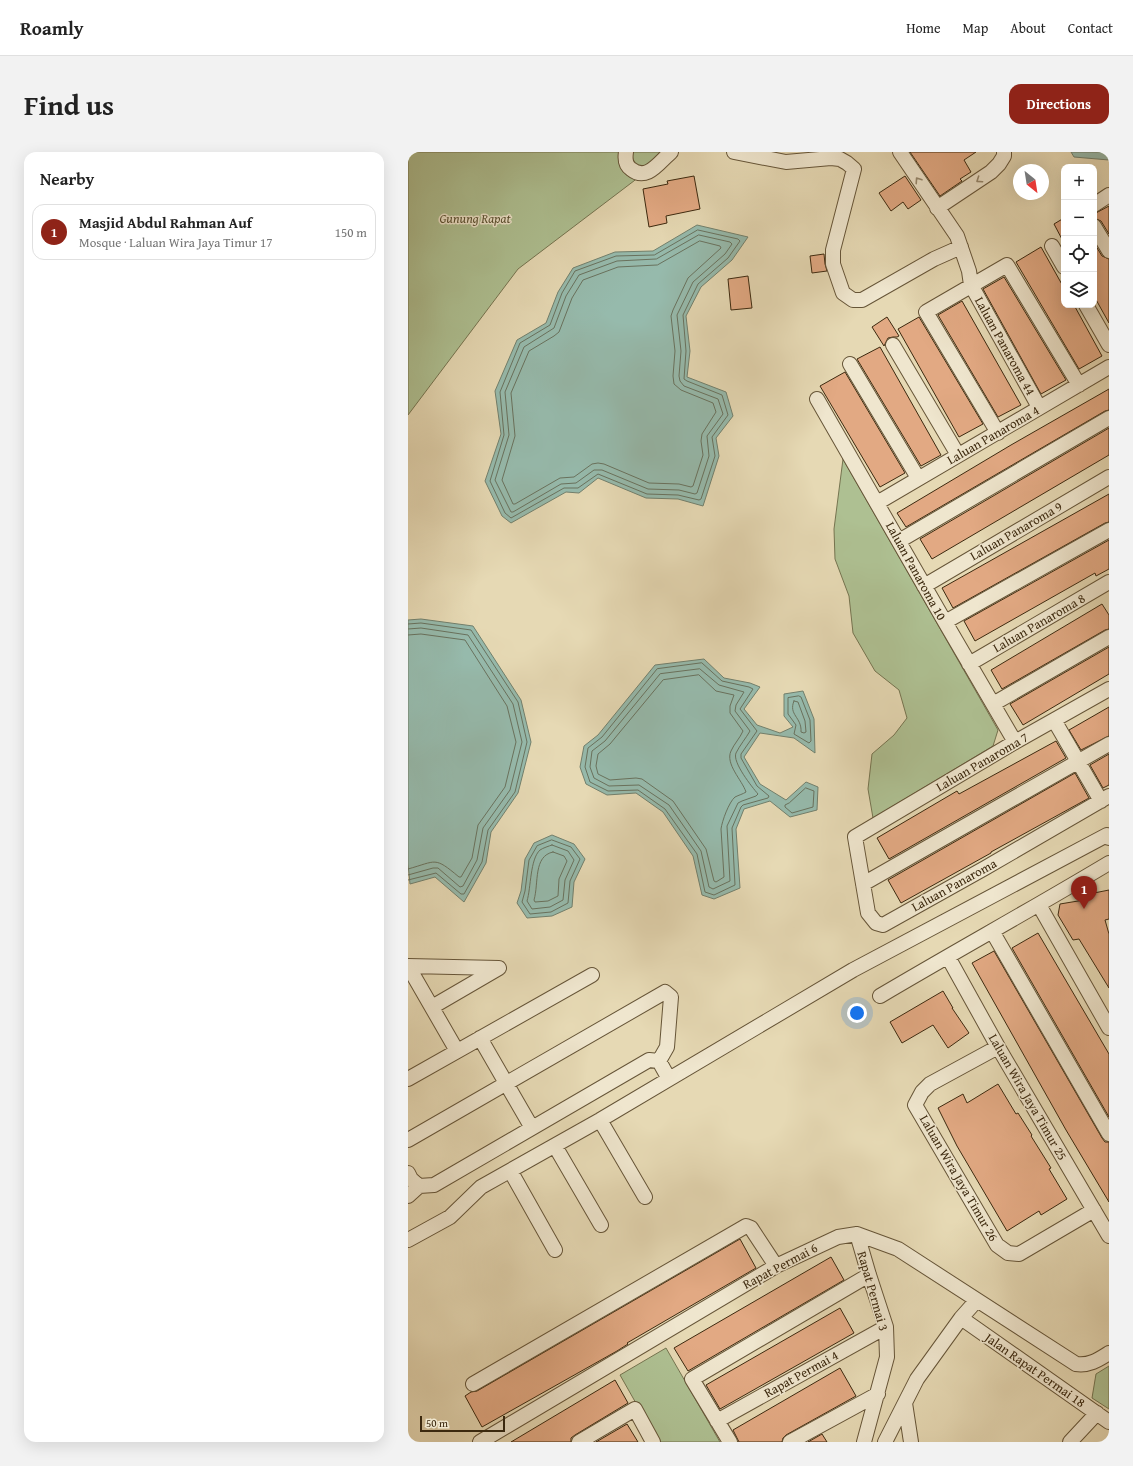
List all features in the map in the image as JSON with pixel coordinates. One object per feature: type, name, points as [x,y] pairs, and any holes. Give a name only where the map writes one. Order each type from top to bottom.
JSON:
[{"type":"street","points":[[626,152],[625,161],[629,168],[636,173],[643,174],[648,172],[671,152]]},
{"type":"street","points":[[734,152],[786,162],[832,158],[840,159],[854,170],[833,250],[833,264],[839,284],[843,293],[853,300],[862,300],[934,259],[961,247]]},
{"type":"street","name":"Laluan Panaroma 44","points":[[900,152],[957,236],[971,285],[1039,407]]},
{"type":"street","points":[[937,208],[991,172],[999,164],[1004,156],[1004,152]]},
{"type":"street","points":[[1097,203],[1109,195]]},
{"type":"street","points":[[1097,231],[1109,252]]},
{"type":"street","points":[[1052,246],[1061,262]]},
{"type":"street","points":[[998,433],[926,312],[971,285],[1007,265],[1078,385]]},
{"type":"street","points":[[1088,308],[1109,344]]},
{"type":"street","points":[[893,345],[958,455]]},
{"type":"street","points":[[850,364],[918,478]]},
{"type":"street","name":"Laluan Panaroma 4","points":[[877,503],[1109,367]]},
{"type":"street","name":"Laluan Panaroma 10","points":[[817,399],[1015,742]]},
{"type":"street","points":[[899,541],[1109,418]]},
{"type":"street","name":"Laluan Panaroma 9","points":[[924,586],[1109,477]]},
{"type":"street","points":[[945,622],[1109,530]]},
{"type":"street","name":"Laluan Panaroma 8","points":[[969,664],[1109,582]]},
{"type":"street","points":[[993,704],[1109,637]]},
{"type":"street","name":"Laluan Panaroma 7","points":[[855,837],[1015,742],[1109,689]]},
{"type":"street","points":[[1054,720],[1078,762],[1105,799]]},
{"type":"street","points":[[863,884],[1109,744]]},
{"type":"street","name":"Laluan Panaroma","points":[[855,837],[868,912],[876,923],[883,925],[1105,799]]},
{"type":"street","points":[[408,1240],[450,1217],[481,1187],[511,1172],[853,970],[1107,835],[1109,838]]},
{"type":"street","points":[[880,996],[1109,863]]},
{"type":"street","points":[[1039,905],[1109,1028]]},
{"type":"street","points":[[992,931],[1109,1134]]},
{"type":"street","name":"Laluan Wira Jaya Timur 25","points":[[948,957],[998,1047],[1109,1236]]},
{"type":"street","points":[[408,966],[499,968],[432,1007]]},
{"type":"street","points":[[408,966],[457,1051]]},
{"type":"street","points":[[409,1075],[457,1051],[592,974]]},
{"type":"street","points":[[408,1140],[665,992],[671,997],[667,1048],[659,1061]]},
{"type":"street","points":[[480,1038],[532,1128]]},
{"type":"street","name":"Laluan Wira Jaya Timur 26","points":[[998,1047],[930,1084],[922,1092],[915,1105],[997,1245],[1008,1253],[1019,1254],[1094,1210]]},
{"type":"street","points":[[408,1196],[419,1186],[434,1185],[649,1060],[659,1061]]},
{"type":"street","points":[[659,1061],[669,1079]]},
{"type":"street","points":[[600,1120],[645,1197]]},
{"type":"street","points":[[555,1146],[601,1225]]},
{"type":"street","points":[[511,1172],[555,1250]]},
{"type":"street","points":[[408,1173],[411,1179],[419,1186]]},
{"type":"street","points":[[473,1384],[746,1226],[752,1228],[776,1266]]},
{"type":"street","name":"Rapat Permai 6","points":[[480,1442],[776,1266],[838,1237],[857,1234],[898,1249],[1076,1364],[1085,1365],[1094,1362],[1109,1353]]},
{"type":"street","name":"Rapat Permai 3","points":[[857,1234],[886,1327],[887,1357],[864,1442]]},
{"type":"street","points":[[730,1442],[692,1379],[869,1275]]},
{"type":"street","points":[[885,1442],[917,1379],[961,1318],[977,1300]]},
{"type":"street","name":"Jalan Rapat Permai 18","points":[[961,1318],[1109,1422]]},
{"type":"street","name":"Rapat Permai 4","points":[[717,1422],[886,1327]]},
{"type":"street","points":[[790,1442],[878,1394]]},
{"type":"street","points":[[905,1403],[911,1442]]},
{"type":"street","points":[[579,1442],[635,1409],[653,1442]]},
{"type":"street","points":[[1070,1442],[1097,1413]]},
{"type":"green space","name":"Gunung Rapat","points":[[408,152],[672,152],[518,269],[408,415]]},
{"type":"green space","points":[[843,459],[998,730],[993,746],[873,818],[868,789],[872,754],[894,735],[907,718],[899,690],[875,671],[853,633],[849,596],[835,559],[834,529]]},
{"type":"green space","points":[[666,1348],[720,1442],[658,1442],[620,1375]]},
{"type":"green space","points":[[1109,1366],[1109,1409],[1092,1398],[1096,1374]]},
{"type":"water","points":[[1071,152],[1109,152],[1109,160],[1074,157]]},
{"type":"water","points":[[697,225],[748,237],[732,260],[701,287],[686,316],[690,351],[687,377],[726,392],[733,416],[716,438],[719,456],[703,506],[678,499],[646,498],[598,478],[579,493],[566,492],[511,523],[502,516],[485,481],[501,434],[495,391],[517,340],[546,323],[558,292],[573,268],[615,252],[653,251]]},
{"type":"water","points":[[421,619],[473,626],[521,700],[531,742],[518,793],[491,832],[486,863],[464,902],[435,877],[410,884],[408,864],[408,620]]},
{"type":"water","points":[[704,659],[724,678],[750,683],[760,687],[744,709],[757,725],[780,733],[793,727],[784,716],[784,694],[803,691],[814,719],[815,753],[794,738],[760,733],[744,757],[760,784],[786,800],[806,782],[818,787],[817,810],[790,817],[770,801],[744,809],[736,829],[740,888],[714,899],[702,895],[693,856],[663,812],[636,793],[607,795],[586,784],[580,767],[584,746],[598,735],[655,665]]},
{"type":"water","points":[[552,835],[574,844],[585,859],[574,882],[572,907],[552,916],[527,918],[517,903],[521,891],[525,859],[534,843]]},
{"type":"building","points":[[910,152],[976,152],[964,160],[971,172],[960,179],[962,181],[940,196]]},
{"type":"building","points":[[694,176],[700,209],[666,216],[667,223],[649,227],[643,189],[668,184],[667,181]]},
{"type":"building","points":[[905,176],[921,200],[908,209],[903,202],[891,211],[879,193]]},
{"type":"building","points":[[1109,206],[1109,234],[1101,221],[1097,219],[1097,212]]},
{"type":"building","points":[[1061,220],[1061,237],[1054,224]]},
{"type":"building","points":[[1041,247],[1061,283],[1061,308],[1076,308],[1102,356],[1079,369],[1016,262]]},
{"type":"building","points":[[1097,248],[1102,256],[1109,259],[1109,323],[1097,301]]},
{"type":"building","points":[[824,254],[827,271],[812,273],[810,256]]},
{"type":"building","points":[[748,276],[752,308],[731,310],[728,279]]},
{"type":"building","points":[[1004,277],[1066,380],[1041,394],[983,289]]},
{"type":"building","points":[[962,301],[1021,405],[998,417],[938,315]]},
{"type":"building","points":[[887,317],[899,336],[888,338],[884,346],[872,327]]},
{"type":"building","points":[[919,317],[983,424],[959,437],[898,329]]},
{"type":"building","points":[[880,347],[941,455],[921,466],[857,359]]},
{"type":"building","points":[[845,372],[905,473],[880,487],[820,386]]},
{"type":"building","points":[[1109,389],[1109,410],[906,527],[897,513],[1011,445]]},
{"type":"building","points":[[1109,428],[1109,455],[932,559],[920,539]]},
{"type":"building","points":[[1109,494],[1109,522],[953,608],[942,588]]},
{"type":"building","points":[[1109,540],[1109,569],[1096,576],[1095,573],[975,641],[964,621]]},
{"type":"building","points":[[1102,604],[1109,615],[1109,629],[1002,689],[991,670]]},
{"type":"building","points":[[1109,647],[1109,674],[1023,725],[1010,704]]},
{"type":"building","points":[[1109,707],[1109,736],[1081,750],[1069,730]]},
{"type":"building","points":[[1056,741],[1066,758],[889,859],[877,838],[957,791],[959,794]]},
{"type":"building","points":[[1109,754],[1109,785],[1103,788],[1090,765]]},
{"type":"building","points":[[1075,773],[1089,798],[901,903],[888,880]]},
{"type":"building","points":[[1109,890],[1109,919],[1105,920],[1109,934],[1109,988],[1079,939],[1073,940],[1058,915],[1060,904],[1090,899],[1089,894]]},
{"type":"building","points":[[1038,933],[1109,1054],[1109,1117],[1012,948]]},
{"type":"building","points":[[994,951],[1102,1138],[1105,1142],[1109,1142],[1109,1202],[1066,1130],[972,963]]},
{"type":"building","points":[[943,991],[952,1008],[969,1033],[948,1048],[933,1025],[902,1043],[890,1022]]},
{"type":"building","points":[[998,1084],[1016,1114],[1018,1113],[1032,1135],[1031,1136],[1051,1168],[1049,1169],[1067,1199],[1041,1215],[1039,1211],[1007,1231],[957,1146],[938,1108],[963,1094],[967,1103]]},
{"type":"building","points":[[740,1239],[756,1268],[627,1343],[628,1344],[617,1351],[482,1427],[465,1396],[471,1392],[477,1391]]},
{"type":"building","points":[[831,1257],[844,1280],[688,1371],[674,1348]]},
{"type":"building","points":[[840,1308],[854,1333],[720,1409],[706,1385]]},
{"type":"building","points":[[840,1368],[856,1396],[786,1435],[782,1442],[739,1442],[733,1430]]},
{"type":"building","points":[[615,1380],[628,1403],[575,1435],[571,1438],[571,1442],[511,1442]]},
{"type":"building","points":[[627,1424],[638,1442],[596,1442]]},
{"type":"building","points":[[822,1434],[827,1442],[808,1442]]},
{"type":"place","name":"Masjid Abdul Rahman Auf","points":[[1084,909]]}]
